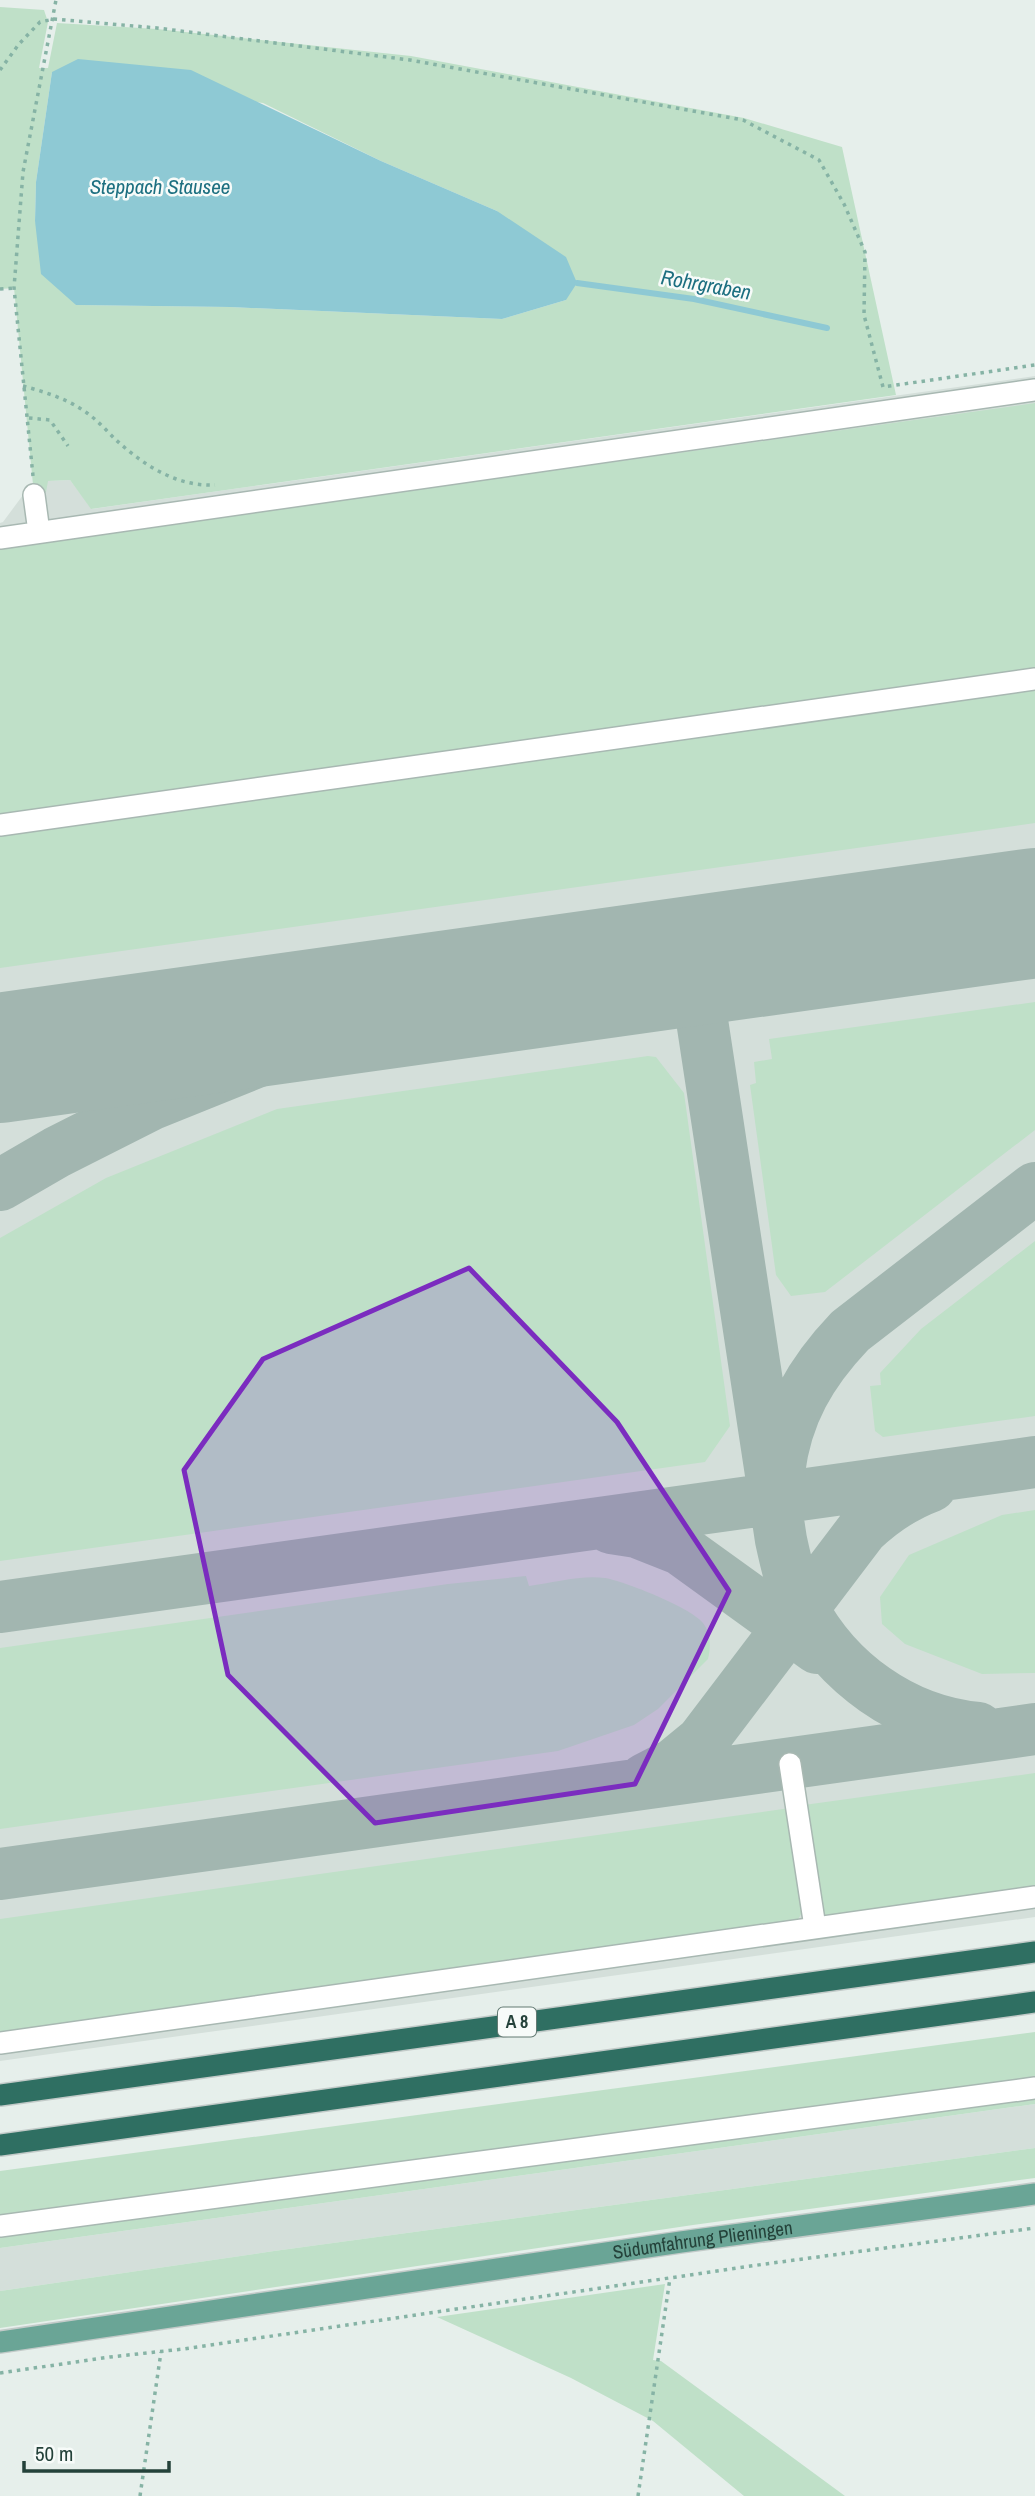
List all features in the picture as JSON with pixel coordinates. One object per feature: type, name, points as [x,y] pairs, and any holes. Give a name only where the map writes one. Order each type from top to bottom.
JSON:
[{"type":"highway","name":"A 8","points":[[0,2095],[1035,1952]]},
{"type":"highway","points":[[0,2145],[1035,2002]]},
{"type":"main road","name":"Südumfahrung Plieningen","points":[[0,2342],[1035,2194]]},
{"type":"lane","points":[[0,538],[1035,390]]},
{"type":"lane","points":[[34,495],[39,532]]},
{"type":"lane","points":[[0,824],[1035,679]]},
{"type":"lane","points":[[790,1764],[815,1927]]},
{"type":"lane","points":[[0,2043],[1035,1897]]},
{"type":"lane","points":[[0,2226],[1035,2088]]},
{"type":"path","points":[[34,495],[29,418],[23,386],[14,288],[23,172],[56,0]]},
{"type":"path","points":[[0,70],[40,22],[54,19],[157,28],[410,60],[743,120],[819,160],[844,204],[864,252],[864,315],[883,387],[1035,365]]},
{"type":"path","points":[[0,289],[14,288]]},
{"type":"path","points":[[23,386],[51,393],[87,412],[145,466],[173,478],[205,486],[217,485]]},
{"type":"path","points":[[29,418],[50,420],[68,446]]},
{"type":"path","points":[[0,2373],[1035,2228]]},
{"type":"path","points":[[638,2496],[670,2278]]},
{"type":"path","points":[[140,2496],[161,2352]]},
{"type":"highlighted area","points":[[469,1268],[617,1422],[729,1591],[635,1784],[375,1823],[228,1675],[184,1470],[263,1359]]},
{"type":"shaded area","points":[[1035,376],[1035,1917],[0,2061],[0,523],[23,495],[34,495],[47,481],[70,480],[92,509]]},
{"type":"shaded area","points":[[1035,2104],[1035,2148],[274,2251],[0,2291],[0,2248]]},
{"type":"green space","points":[[0,7],[44,10],[48,22],[39,68],[48,68],[57,23],[157,29],[411,56],[744,118],[842,147],[896,395],[91,509],[70,480],[48,481],[46,492],[34,495],[14,288],[0,289]],"holes":[[[52,72],[263,103],[381,161],[497,211],[566,300],[502,319],[230,307],[76,305],[35,221],[36,182]]]},
{"type":"green space","points":[[1035,403],[1035,675],[0,820],[0,548]]},
{"type":"green space","points":[[1035,683],[1035,823],[0,968],[0,829]]},
{"type":"green space","points":[[1035,1002],[1035,1130],[825,1292],[791,1296],[776,1275],[750,1085],[756,1083],[754,1062],[772,1059],[769,1039]]},
{"type":"green space","points":[[656,1057],[684,1093],[730,1426],[705,1462],[0,1561],[0,1238],[106,1178],[277,1109]]},
{"type":"green space","points":[[1035,1241],[1035,1416],[883,1437],[875,1431],[870,1386],[881,1385],[880,1373],[921,1329]]},
{"type":"green space","points":[[1035,1510],[1035,1673],[982,1674],[905,1644],[882,1624],[880,1597],[909,1555],[1002,1515]]},
{"type":"green space","points":[[526,1576],[529,1586],[576,1578],[605,1578],[657,1596],[686,1610],[703,1623],[710,1640],[708,1659],[658,1709],[634,1725],[558,1751],[0,1829],[0,1648],[448,1584]]},
{"type":"green space","points":[[1035,1773],[1035,1892],[828,1919],[822,1915],[804,1805]]},
{"type":"green space","points":[[790,1808],[804,1909],[796,1923],[0,2037],[0,1919]]},
{"type":"green space","points":[[1035,2032],[1035,2104],[0,2248],[0,2171]]},
{"type":"green space","points":[[1035,2148],[1035,2178],[693,2225],[0,2328],[0,2291],[274,2251]]},
{"type":"green space","points":[[665,2284],[653,2360],[661,2361],[845,2496],[744,2496],[653,2421],[571,2378],[437,2317]]},
{"type":"water","name":"Steppach Stausee","points":[[78,59],[191,70],[381,161],[497,211],[566,257],[577,283],[566,300],[502,319],[230,307],[76,305],[41,274],[35,221],[36,182],[52,72]]},
{"type":"waterway","name":"Rohrgraben","points":[[577,283],[694,299],[827,328]]},
{"type":"taxiway","points":[[693,961],[781,1540],[795,1591],[817,1631],[834,1653],[875,1690],[924,1715],[978,1728]]},
{"type":"taxiway","points":[[0,1185],[57,1152],[150,1105],[269,1057],[385,1004]]},
{"type":"taxiway","points":[[779,1472],[782,1451],[794,1413],[812,1378],[836,1346],[850,1331],[1035,1188]]},
{"type":"taxiway","points":[[0,1607],[1035,1462]]},
{"type":"taxiway","points":[[645,1779],[674,1764],[702,1741],[862,1530],[894,1504],[931,1486]]},
{"type":"taxiway","points":[[611,1528],[637,1532],[680,1549],[817,1648]]},
{"type":"taxiway","points":[[0,1874],[1035,1729]]},
{"type":"runway","points":[[0,1058],[1035,913]]}]
